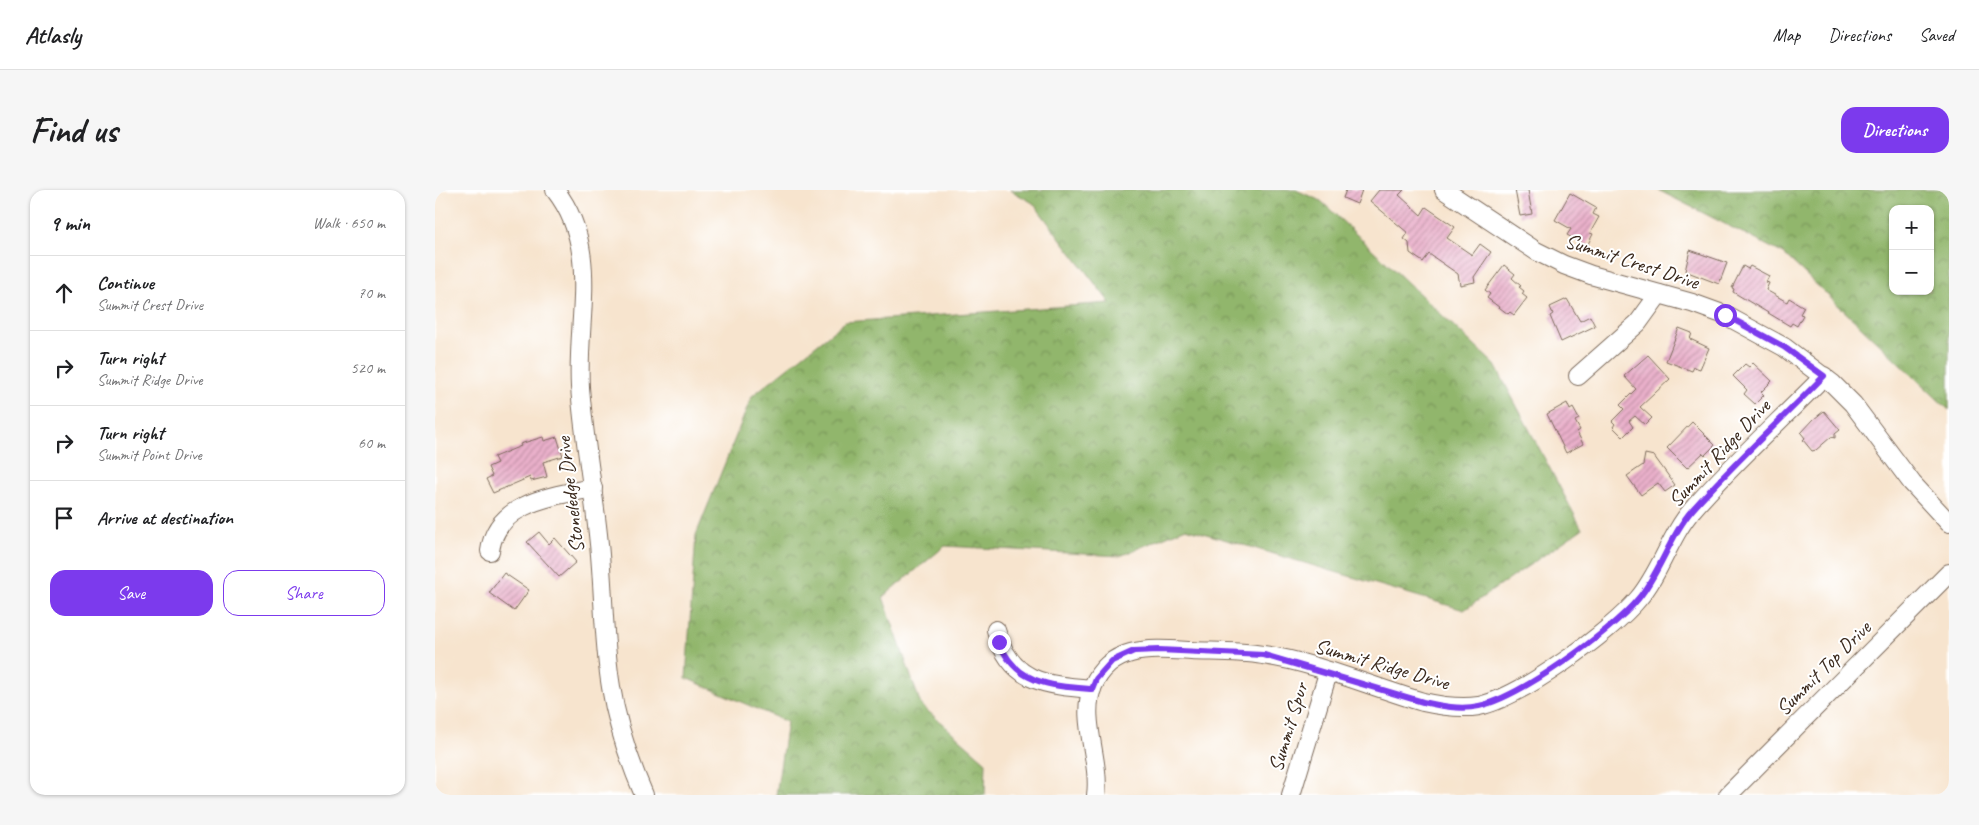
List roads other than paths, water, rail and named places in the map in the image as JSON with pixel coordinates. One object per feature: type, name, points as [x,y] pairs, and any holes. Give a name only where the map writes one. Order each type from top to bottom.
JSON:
[{"type":"street","name":"Stoneledge Drive","points":[[555,190],[568,206],[579,234],[584,264],[579,342],[580,386],[593,488],[611,686],[620,730],[644,795]]},
{"type":"street","name":"Summit Crest Drive","points":[[1444,190],[1508,233],[1564,265],[1591,275],[1709,309],[1756,330],[1784,347],[1824,376],[1853,404],[1912,482],[1949,523]]},
{"type":"street","points":[[1578,376],[1637,323],[1659,294]]},
{"type":"street","name":"Summit Ridge Drive","points":[[1096,795],[1096,762],[1088,708],[1092,689],[1096,679],[1112,661],[1134,651],[1159,650],[1264,655],[1423,702],[1449,707],[1478,706],[1507,696],[1616,623],[1639,598],[1674,537],[1693,509],[1824,376]]},
{"type":"street","points":[[490,551],[495,529],[515,511],[547,498],[593,488]]},
{"type":"street","name":"Summit Top Drive","points":[[1728,795],[1949,573]]},
{"type":"street","points":[[996,630],[1007,659],[1026,676],[1042,683],[1092,689]]},
{"type":"street","name":"Summit Spur","points":[[1291,795],[1329,673]]}]
